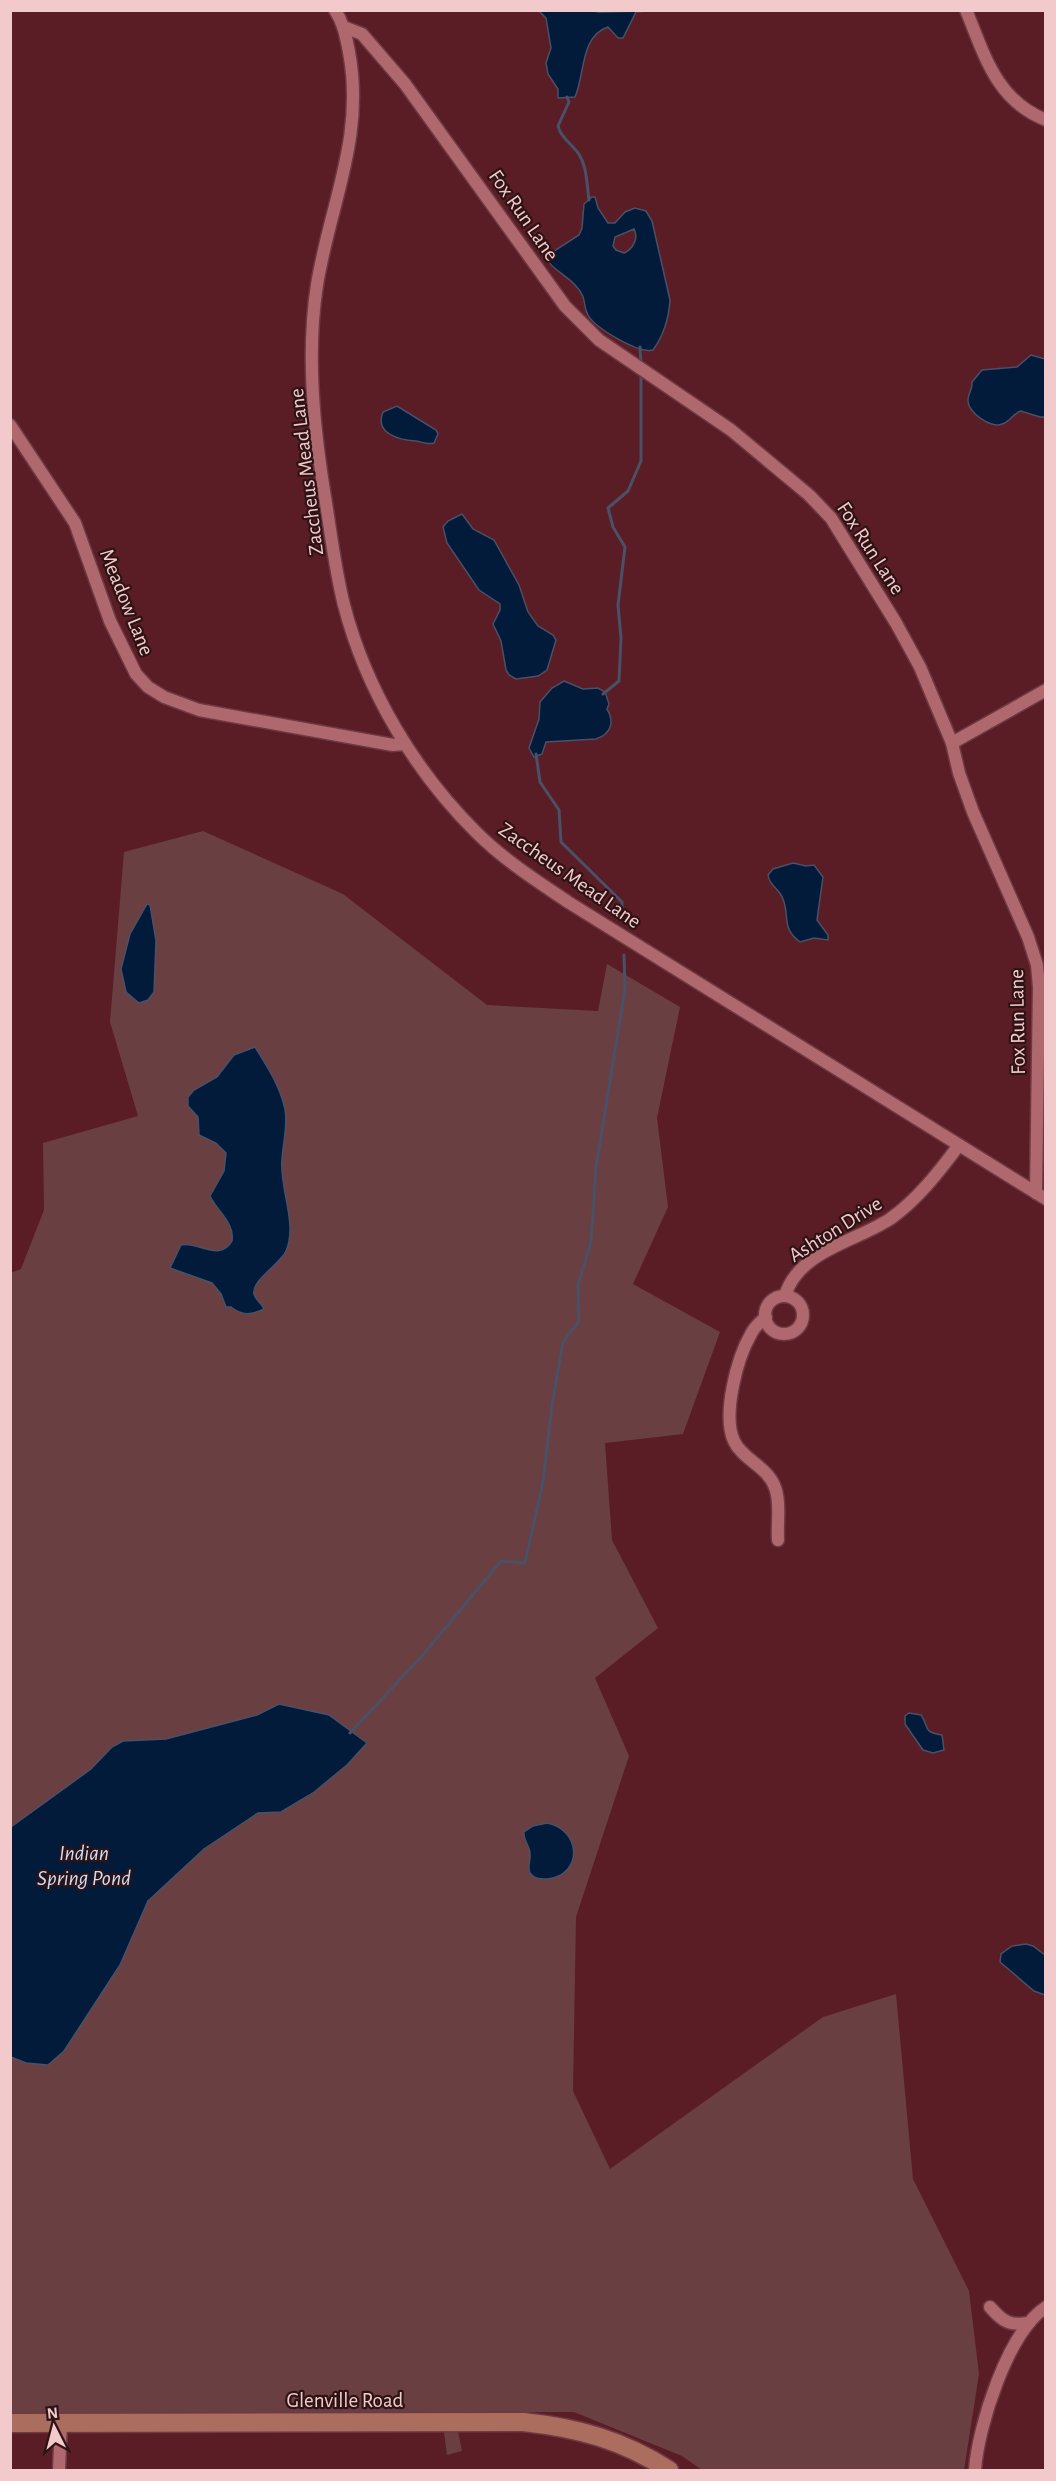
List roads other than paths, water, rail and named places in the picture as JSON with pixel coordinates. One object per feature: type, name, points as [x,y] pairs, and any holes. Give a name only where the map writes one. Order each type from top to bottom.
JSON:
[{"type":"main road","name":"Glenville Road","points":[[10,2423],[523,2422],[564,2427],[613,2440],[669,2470]]},
{"type":"street","name":"Zaccheus Mead Lane","points":[[335,10],[344,27],[353,76],[353,117],[350,143],[317,287],[313,328],[315,415],[322,478],[345,605],[362,657],[405,744],[436,788],[477,833],[523,871],[577,909],[1041,1196]]},
{"type":"street","points":[[966,10],[987,63],[1002,88],[1013,102],[1030,114],[1046,120]]},
{"type":"street","name":"Fox Run Lane","points":[[344,27],[362,34],[405,84],[565,306],[599,340],[731,430],[809,495],[831,518],[896,623],[920,667],[952,744],[970,804],[1028,937],[1037,965],[1041,1196]]},
{"type":"street","name":"Meadow Lane","points":[[10,425],[75,523],[110,621],[125,655],[136,674],[148,687],[181,705],[199,710],[393,745],[405,744]]},
{"type":"street","points":[[952,744],[1046,690]]},
{"type":"street","name":"Ashton Drive","points":[[785,1296],[792,1279],[811,1262],[891,1218],[939,1172],[959,1145]]},
{"type":"street","name":"Ashton Drive","points":[[785,1296],[791,1297],[800,1304],[803,1310],[801,1325],[795,1331],[780,1334],[769,1327],[766,1317],[768,1304],[773,1299],[785,1296]]},
{"type":"street","name":"Ashton Drive","points":[[766,1317],[750,1335],[739,1363],[732,1394],[730,1430],[734,1443],[769,1475],[775,1487],[778,1540]]},
{"type":"street","points":[[990,2307],[1002,2321],[1009,2324],[1029,2323]]},
{"type":"street","points":[[975,2470],[984,2419],[996,2382],[1029,2323],[1046,2307]]},
{"type":"street","points":[[59,2470],[61,2423]]},
{"type":"water","points":[[539,11],[647,11],[636,12],[623,38],[618,38],[608,27],[599,32],[588,47],[575,97],[558,98],[558,89],[548,74],[546,63],[551,48],[546,18]]},
{"type":"water","points":[[595,197],[598,208],[608,223],[615,223],[625,212],[635,208],[646,211],[652,221],[670,300],[665,326],[653,350],[628,344],[599,327],[588,315],[580,291],[545,257],[579,235],[582,228],[584,204]],"holes":[[[634,229],[634,243],[627,251],[624,253],[616,250],[613,246],[615,237]]]},
{"type":"water","points":[[1031,355],[1045,359],[1045,417],[1021,411],[1005,423],[997,425],[986,422],[971,410],[968,398],[972,382],[982,370],[1017,367]]},
{"type":"water","points":[[397,406],[436,430],[438,434],[434,443],[427,444],[403,439],[385,431],[381,420],[383,412]]},
{"type":"water","points":[[462,514],[473,529],[494,540],[519,585],[528,612],[538,626],[553,635],[556,640],[547,670],[538,676],[516,679],[506,670],[501,641],[493,624],[500,610],[500,604],[479,590],[447,543],[443,527],[448,521]]},
{"type":"water","points":[[564,681],[583,689],[598,688],[605,692],[609,704],[607,709],[611,718],[610,727],[605,734],[596,739],[546,742],[542,754],[534,757],[529,748],[539,719],[540,702],[552,688]]},
{"type":"water","points":[[793,863],[814,865],[823,877],[817,920],[828,935],[828,940],[814,938],[800,942],[790,932],[783,899],[770,882],[768,875],[773,869]]},
{"type":"water","points":[[147,904],[150,905],[156,941],[154,992],[148,1000],[139,1003],[126,992],[121,969],[130,934]]},
{"type":"water","points":[[255,1047],[276,1084],[285,1109],[286,1128],[282,1170],[290,1229],[283,1256],[261,1278],[254,1289],[255,1296],[264,1309],[247,1314],[226,1307],[221,1294],[212,1283],[170,1268],[181,1245],[187,1244],[215,1251],[227,1247],[232,1241],[231,1228],[210,1196],[224,1171],[226,1153],[216,1143],[199,1135],[198,1117],[188,1106],[188,1097],[194,1090],[217,1077],[234,1055]]},
{"type":"water","name":"Indian Spring Pond","points":[[279,1704],[329,1715],[367,1743],[347,1765],[313,1793],[281,1812],[258,1813],[204,1849],[148,1901],[120,1965],[64,2051],[48,2065],[26,2063],[11,2057],[11,1827],[91,1769],[112,1747],[123,1741],[166,1739],[257,1715]]},
{"type":"water","points":[[909,1713],[921,1715],[928,1731],[942,1735],[944,1750],[933,1753],[923,1750],[905,1724],[905,1716]]},
{"type":"water","points":[[547,1823],[567,1834],[574,1852],[567,1869],[559,1876],[540,1879],[529,1871],[530,1851],[524,1832],[533,1826]]},
{"type":"water","points":[[1026,1944],[1045,1955],[1045,1995],[1034,1991],[1000,1962],[1001,1954],[1012,1946]]},
{"type":"waterway","points":[[567,97],[569,102],[558,126],[561,134],[581,158],[589,200]]},
{"type":"waterway","points":[[640,347],[641,364]]},
{"type":"waterway","points":[[603,694],[619,681],[621,638],[618,605],[625,547],[613,527],[608,508],[628,491],[641,461],[641,373]]},
{"type":"waterway","points":[[536,754],[540,782],[559,810],[561,842],[622,902],[622,910]]},
{"type":"waterway","points":[[350,1733],[422,1656],[501,1561],[525,1563],[543,1482],[552,1405],[563,1342],[579,1321],[578,1285],[591,1242],[596,1167],[625,989],[624,955]]}]
